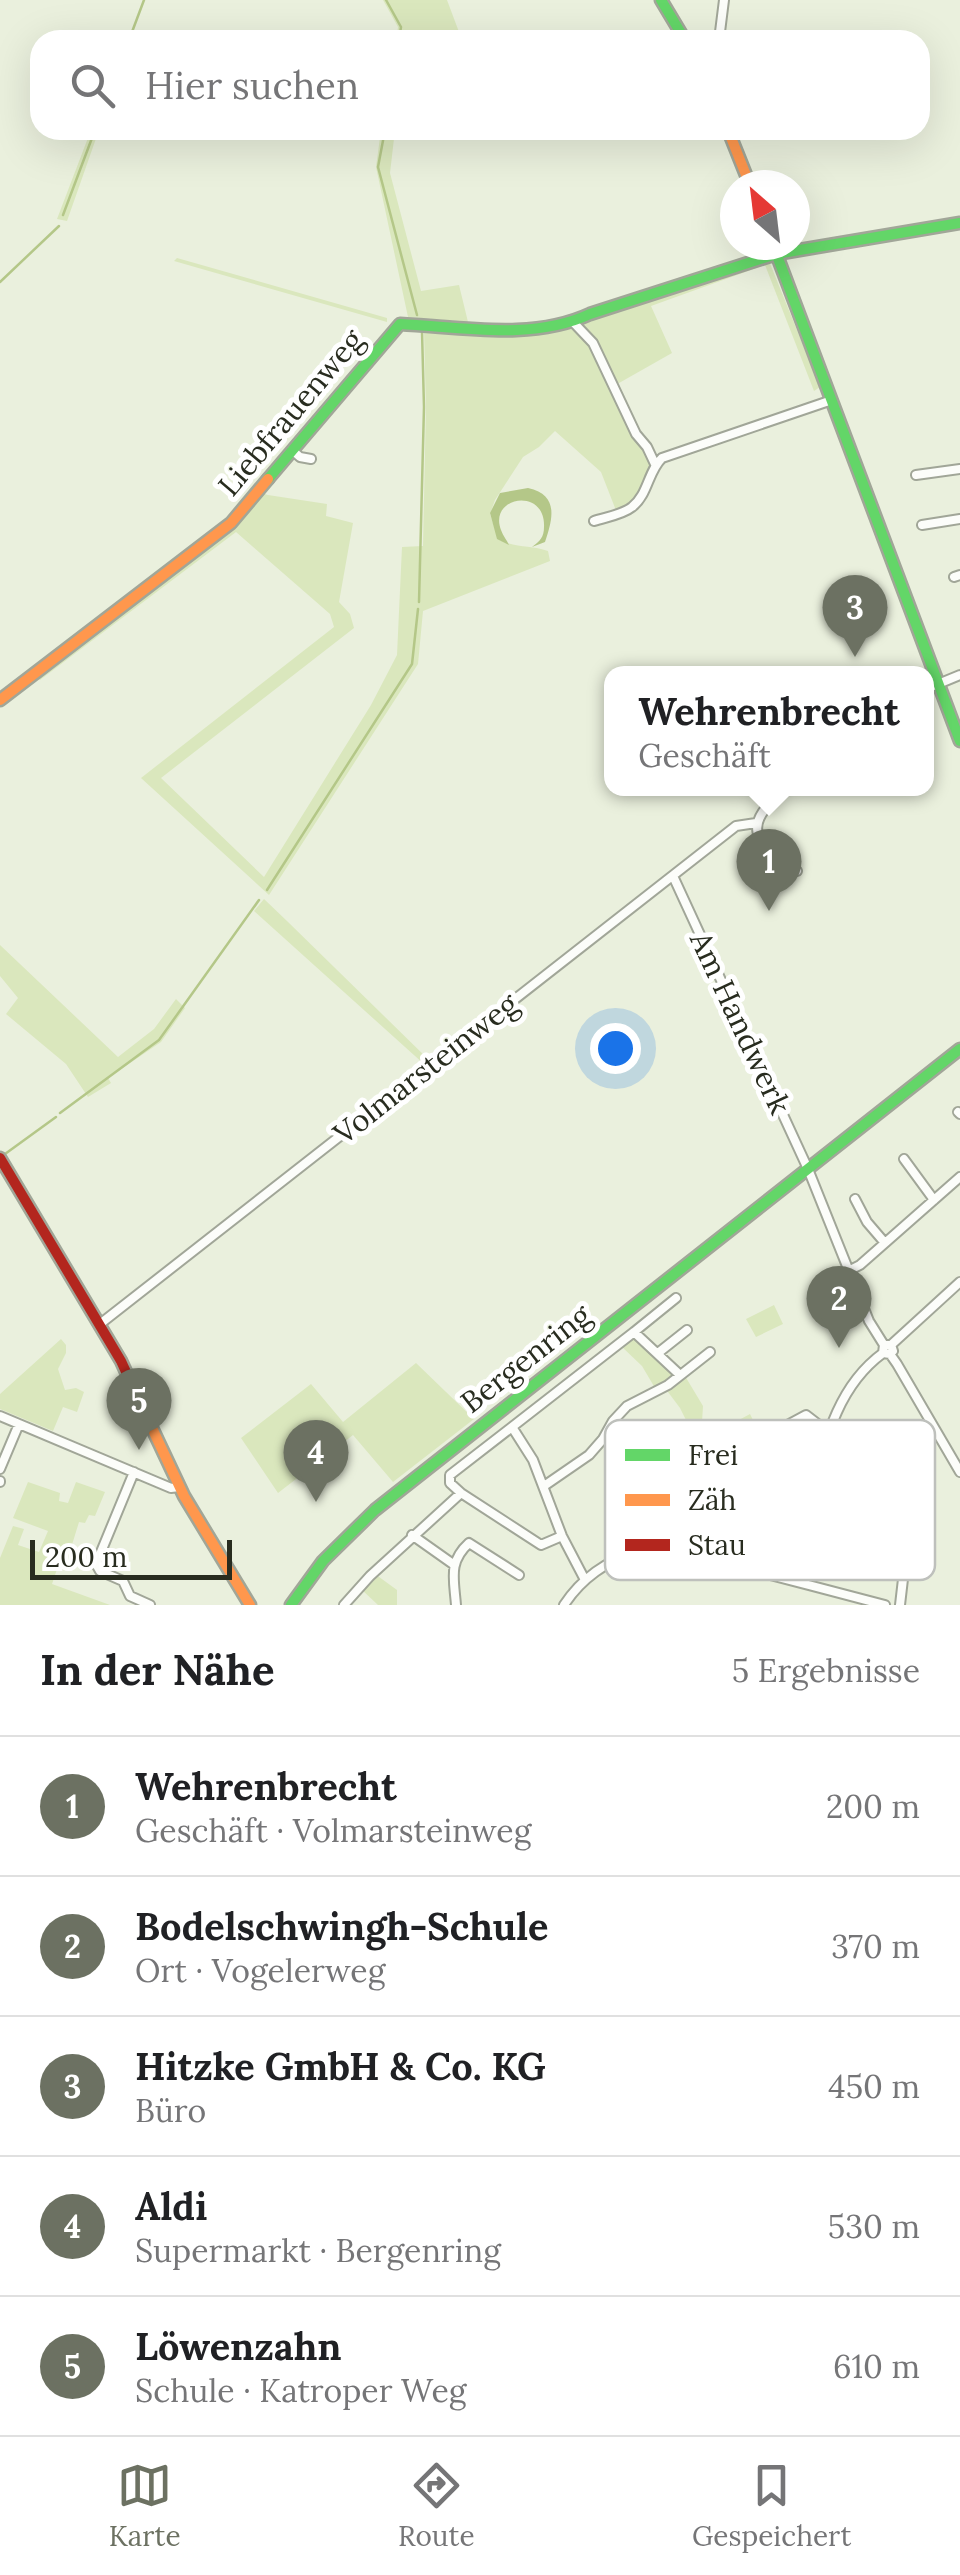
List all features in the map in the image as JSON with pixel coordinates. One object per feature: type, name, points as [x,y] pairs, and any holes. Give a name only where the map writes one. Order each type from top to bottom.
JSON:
[{"type":"street","points":[[661,0],[679,30]]},
{"type":"street","points":[[720,30],[724,0]]},
{"type":"street","points":[[732,140],[744,170]]},
{"type":"street","name":"Liebfrauenweg","points":[[810,245],[960,223]]},
{"type":"street","name":"Liebfrauenweg","points":[[0,700],[232,523],[400,324],[530,331],[572,322],[745,260]]},
{"type":"street","points":[[778,260],[925,646],[928,666]]},
{"type":"street","points":[[572,322],[592,343],[636,434],[656,464]]},
{"type":"street","points":[[594,521],[632,507],[662,458],[832,400]]},
{"type":"street","points":[[292,450],[311,459]]},
{"type":"street","points":[[916,476],[960,469]]},
{"type":"street","points":[[922,525],[960,520]]},
{"type":"street","points":[[934,686],[960,674]]},
{"type":"street","points":[[934,691],[960,741]]},
{"type":"street","name":"Volmarsteinweg","points":[[100,1324],[736,826],[756,823],[765,806],[777,796]]},
{"type":"street","points":[[756,823],[759,838],[776,858],[797,870]]},
{"type":"street","name":"Am Handwerk","points":[[673,876],[808,1169],[869,1321],[929,1420]]},
{"type":"street","name":"Bergenring","points":[[291,1605],[323,1562],[375,1510],[960,1050]]},
{"type":"street","points":[[0,1158],[122,1361],[179,1487],[250,1604]]},
{"type":"street","points":[[904,1159],[934,1200]]},
{"type":"street","points":[[848,1271],[860,1265],[960,1177]]},
{"type":"street","points":[[854,1200],[885,1243]]},
{"type":"street","points":[[834,1420],[848,1390],[872,1360],[960,1282]]},
{"type":"street","points":[[562,1536],[540,1545],[460,1492],[450,1483],[450,1476],[676,1298]]},
{"type":"street","points":[[658,1353],[688,1330]]},
{"type":"street","points":[[634,1332],[680,1376]]},
{"type":"street","points":[[613,1420],[626,1406],[680,1376],[710,1352]]},
{"type":"street","points":[[0,1416],[171,1488],[179,1487]]},
{"type":"street","points":[[0,1469],[18,1424]]},
{"type":"street","points":[[512,1426],[533,1460],[562,1536],[585,1580]]},
{"type":"street","name":"Am Handwerk","points":[[935,1430],[960,1472]]},
{"type":"street","points":[[544,1486],[589,1455],[605,1435]]},
{"type":"street","points":[[134,1472],[96,1564],[100,1572],[123,1581],[130,1596],[150,1605]]},
{"type":"street","points":[[344,1605],[460,1492]]},
{"type":"street","points":[[412,1535],[453,1564]]},
{"type":"street","points":[[456,1605],[453,1564],[465,1545],[473,1544],[519,1575]]},
{"type":"street","points":[[564,1605],[585,1580],[605,1566]]},
{"type":"street","points":[[790,1580],[885,1605]]},
{"type":"street","points":[[900,1605],[903,1580]]},
{"type":"shaded area","points":[[383,0],[447,0],[458,30],[398,30]]},
{"type":"shaded area","points":[[87,140],[95,140],[67,221],[57,219]]},
{"type":"shaded area","points":[[380,140],[394,140],[390,173],[421,291],[459,285],[468,322],[408,317],[376,167]]},
{"type":"shaded area","points":[[177,258],[387,318],[387,322],[174,261]]},
{"type":"shaded area","points":[[769,261],[820,387],[814,391],[765,265],[651,306],[672,353],[612,387],[655,464],[638,499],[617,513],[601,472],[555,431],[523,457],[490,514],[498,539],[548,551],[550,561],[423,611],[418,664],[269,895],[141,778],[334,627],[330,614],[236,532],[40,680],[34,674],[233,524],[259,492],[327,504],[326,516],[353,523],[339,602],[350,614],[354,628],[161,778],[264,877],[371,705],[397,655],[402,547],[423,546],[424,330],[464,332],[572,323],[594,343],[574,322]]},
{"type":"shaded area","points":[[528,488],[538,491],[549,502],[551,516],[545,542],[532,547],[543,534],[542,514],[528,501],[518,501],[509,504],[499,518],[509,545],[497,539],[490,513],[500,493]]},
{"type":"shaded area","points":[[264,899],[430,1061],[425,1065],[254,911]]},
{"type":"shaded area","points":[[0,945],[118,1057],[154,1029],[176,999],[185,1008],[161,1042],[108,1078],[111,1083],[88,1097],[66,1064],[6,1014],[18,998],[0,976]]},
{"type":"shaded area","points":[[774,1305],[783,1324],[756,1337],[746,1319]]},
{"type":"shaded area","points":[[632,1337],[672,1371],[671,1379],[655,1388],[642,1366],[621,1346]]},
{"type":"shaded area","points":[[61,1339],[66,1353],[58,1369],[65,1390],[76,1388],[84,1392],[77,1412],[63,1407],[53,1431],[0,1409],[0,1394]]},
{"type":"shaded area","points":[[416,1363],[474,1419],[393,1482],[353,1435],[278,1493],[241,1438],[311,1384],[343,1422]]},
{"type":"shaded area","points":[[685,1376],[703,1406],[702,1420],[686,1420],[665,1388]]},
{"type":"shaded area","points":[[28,1482],[60,1493],[59,1501],[68,1503],[76,1482],[105,1492],[95,1516],[89,1515],[85,1523],[79,1522],[67,1561],[60,1560],[52,1584],[110,1605],[0,1605],[0,1558],[13,1526],[24,1529],[18,1545],[39,1552],[48,1531],[13,1518]]},
{"type":"shaded area","points":[[375,1574],[397,1590],[397,1605],[378,1605],[361,1589]]},
{"type":"waterway","points":[[133,30],[144,0]]},
{"type":"waterway","points":[[386,0],[401,30]]},
{"type":"waterway","points":[[63,215],[91,140]]},
{"type":"waterway","points":[[383,140],[378,167],[417,315]]},
{"type":"waterway","points":[[0,282],[59,226]]},
{"type":"waterway","points":[[810,254],[863,244]]},
{"type":"waterway","points":[[419,602],[422,331]]},
{"type":"waterway","points":[[267,890],[412,664],[418,609]]},
{"type":"waterway","points":[[60,1113],[159,1040],[259,900]]},
{"type":"waterway","points":[[5,1154],[56,1117]]},
{"type":"traffic: fast","points":[[661,0],[679,30]]},
{"type":"traffic: fast","points":[[268,479],[400,324],[497,330],[545,327],[776,254],[960,223]]},
{"type":"traffic: fast","points":[[779,260],[932,666]]},
{"type":"traffic: fast","points":[[934,672],[960,741]]},
{"type":"traffic: fast","points":[[291,1605],[323,1561],[375,1510],[960,1049]]},
{"type":"traffic: slow","points":[[732,140],[744,170]]},
{"type":"traffic: slow","points":[[0,700],[231,523],[268,479]]},
{"type":"traffic: slow","points":[[143,1409],[184,1496],[250,1605]]},
{"type":"traffic: jam","points":[[0,1158],[121,1361],[143,1409]]},
{"type":"place","name":"Hitzke GmbH & Co. KG","points":[[855,657]]},
{"type":"place","name":"Wehrenbrecht","points":[[769,911]]},
{"type":"place","name":"Bodelschwingh-Schule","points":[[839,1348]]},
{"type":"place","name":"Löwenzahn","points":[[139,1450]]},
{"type":"place","name":"Aldi","points":[[316,1502]]}]
